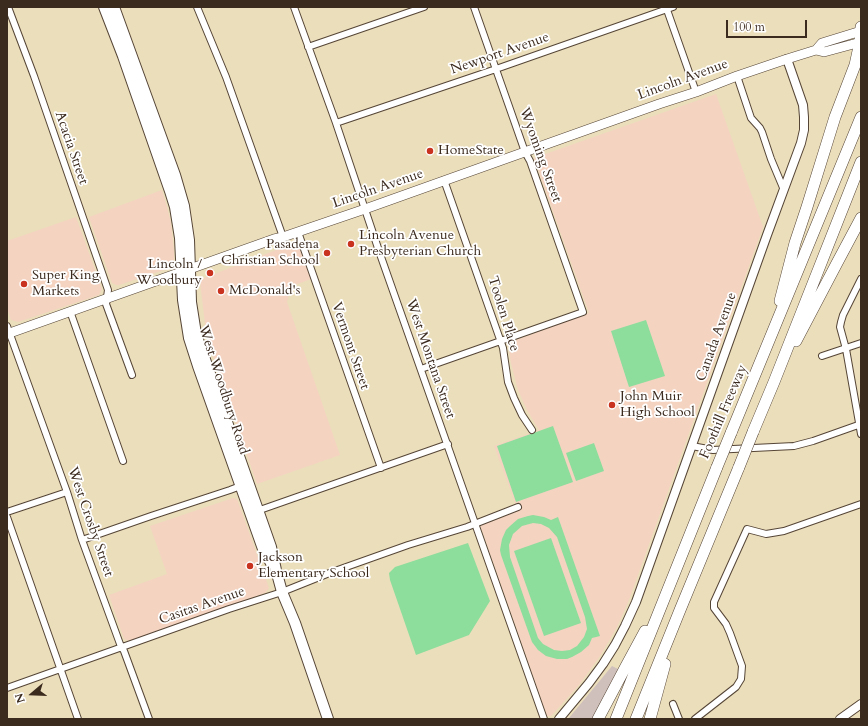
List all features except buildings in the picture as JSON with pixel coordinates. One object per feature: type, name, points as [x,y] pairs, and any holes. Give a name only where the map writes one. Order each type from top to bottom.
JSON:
[{"type":"highway","points":[[772,336],[795,243],[835,118],[855,65],[861,34]]},
{"type":"highway","name":"Foothill Freeway","points":[[616,719],[717,467],[861,117]]},
{"type":"highway","points":[[636,719],[774,382],[861,162]]},
{"type":"highway","points":[[774,382],[861,218]]},
{"type":"highway","points":[[598,719],[668,590]]},
{"type":"highway","points":[[650,719],[680,610]]},
{"type":"main road","name":"West Woodbury Road","points":[[104,7],[172,194],[196,334],[244,484],[254,512],[271,547],[282,592],[295,623],[328,719]]},
{"type":"main road","name":"West Woodbury Road","points":[[114,7],[180,191],[188,224],[189,240],[186,270]]},
{"type":"main road","name":"Lincoln Avenue","points":[[8,331],[365,209],[696,92],[737,76],[816,50],[822,43],[861,34]]},
{"type":"street","name":"Acacia Street","points":[[8,7],[34,76],[108,289],[106,304],[132,375]]},
{"type":"street","points":[[197,7],[226,77],[283,237]]},
{"type":"street","name":"West Montana Street","points":[[294,7],[544,719]]},
{"type":"street","points":[[308,47],[424,7]]},
{"type":"street","name":"Wyoming Street","points":[[474,7],[583,312],[500,341]]},
{"type":"street","points":[[669,8],[696,92]]},
{"type":"street","name":"Newport Avenue","points":[[336,123],[669,8]]},
{"type":"street","name":"Canada Avenue","points":[[559,719],[589,683],[615,645],[636,602],[764,242],[801,143],[804,130],[803,105],[787,59]]},
{"type":"street","points":[[737,76],[751,118],[762,132],[784,190]]},
{"type":"street","name":"Toolen Place","points":[[444,180],[503,348],[508,382],[522,414],[532,430]]},
{"type":"street","name":"Vermont Street","points":[[298,232],[380,468]]},
{"type":"street","points":[[861,279],[840,327],[846,349],[861,434]]},
{"type":"street","points":[[70,311],[124,462]]},
{"type":"street","name":"West Crosby Street","points":[[8,331],[67,492],[82,540],[149,719]]},
{"type":"street","points":[[421,369],[500,341]]},
{"type":"street","points":[[822,356],[861,343]]},
{"type":"street","points":[[692,446],[713,450],[794,446],[813,441],[860,424]]},
{"type":"street","points":[[254,512],[448,444]]},
{"type":"street","points":[[82,540],[244,484]]},
{"type":"street","points":[[7,512],[67,492]]},
{"type":"street","points":[[695,719],[736,687],[741,679],[742,666],[726,624],[714,608],[714,602],[747,529],[766,534],[784,531],[861,504]]},
{"type":"street","name":"Casitas Avenue","points":[[7,688],[229,609],[282,592],[332,572],[518,507]]},
{"type":"street","points":[[7,517],[78,719]]},
{"type":"street","points":[[673,704],[679,719]]},
{"type":"street","points":[[844,718],[861,704]]},
{"type":"shaded area","name":"John Muir High School","points":[[716,94],[763,227],[629,600],[617,627],[600,656],[579,685],[551,716],[547,716],[480,525],[518,511],[494,446],[539,430],[527,410],[518,390],[511,363],[508,343],[589,313],[534,158]]},
{"type":"shaded area","points":[[162,190],[171,223],[174,261],[164,270],[119,285],[112,283],[89,217]]},
{"type":"shaded area","points":[[76,217],[102,289],[99,295],[18,322],[11,320],[7,308],[7,241]]},
{"type":"shaded area","points":[[297,242],[311,279],[287,288],[289,295],[287,302],[340,455],[257,484],[215,363],[206,332],[200,282],[204,278]]},
{"type":"shaded area","points":[[233,498],[237,499],[269,588],[265,593],[129,641],[124,639],[109,595],[167,574],[150,526]]},
{"type":"shaded area","points":[[612,666],[618,669],[593,719],[568,719]]},
{"type":"green space","points":[[646,320],[665,376],[629,387],[611,331]]},
{"type":"green space","points":[[553,426],[573,482],[516,502],[497,446]]},
{"type":"green space","points":[[594,443],[604,471],[576,481],[566,453]]},
{"type":"green space","points":[[533,515],[551,520],[558,517],[600,636],[592,638],[589,645],[581,652],[567,659],[557,659],[546,656],[538,650],[532,642],[501,555],[500,550],[502,539],[506,530],[518,519]],"holes":[[[533,523],[541,524],[549,528],[557,537],[585,617],[587,629],[584,637],[577,646],[570,650],[554,650],[543,644],[538,638],[510,557],[509,545],[513,534],[522,526]]]},
{"type":"green space","points":[[551,538],[581,623],[544,636],[514,551]]},
{"type":"green space","points":[[468,543],[490,601],[469,635],[416,655],[390,580],[389,573],[395,567]]},
{"type":"place","name":"HomeState","points":[[430,151]]},
{"type":"place","name":"Lincoln Avenue Presbyterian Church","points":[[351,244]]},
{"type":"place","name":"Pasadena Christian School","points":[[327,253]]},
{"type":"place","name":"Lincoln / Woodbury","points":[[210,273]]},
{"type":"place","name":"Super King Markets","points":[[24,284]]},
{"type":"place","name":"McDonald's","points":[[221,291]]},
{"type":"place","name":"John Muir High School","points":[[612,405]]},
{"type":"place","name":"Jackson Elementary School","points":[[250,566]]}]
